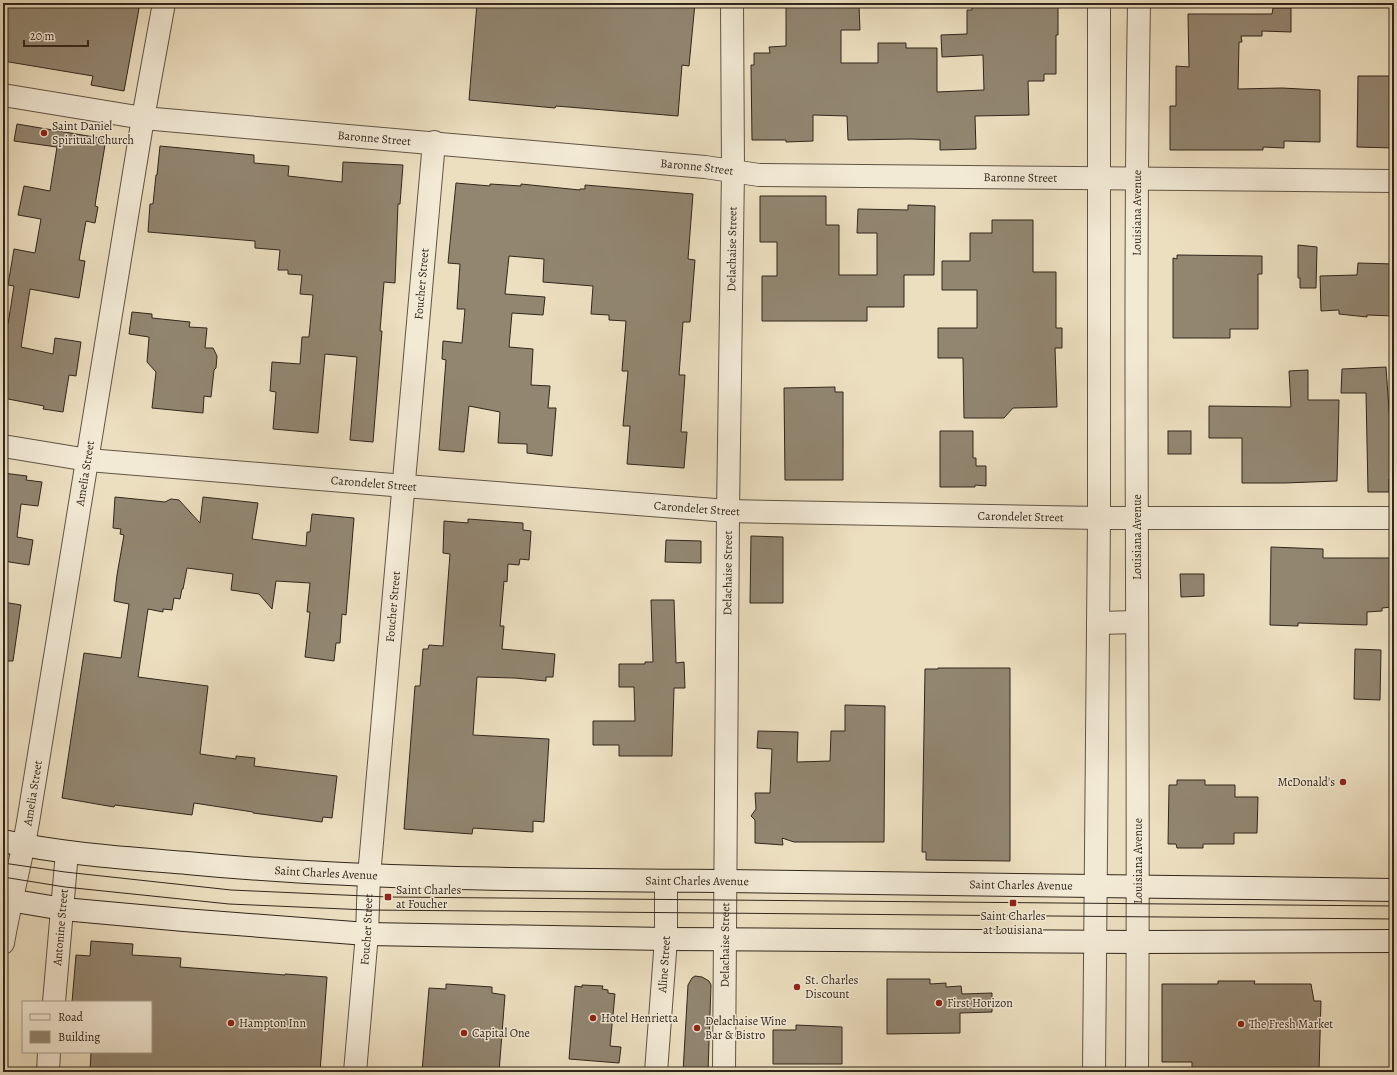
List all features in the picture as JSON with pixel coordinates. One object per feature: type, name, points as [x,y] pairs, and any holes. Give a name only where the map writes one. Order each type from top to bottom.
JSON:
[{"type":"street","name":"Amelia Street","points":[[3,943],[13,843],[88,460],[143,118],[164,3]]},
{"type":"street","name":"Delachaise Street","points":[[724,1072],[728,511],[733,171],[732,3]]},
{"type":"street","points":[[1094,1072],[1099,518],[1099,3]]},
{"type":"street","name":"Louisiana Avenue","points":[[1137,1072],[1138,887],[1136,178],[1139,3]]},
{"type":"street","name":"Baronne Street","points":[[3,95],[143,118],[434,142],[705,167],[759,175],[1394,181]]},
{"type":"street","name":"Foucher Street","points":[[355,1072],[367,934],[370,876],[434,142]]},
{"type":"street","name":"Carondelet Street","points":[[3,446],[88,460],[728,511],[1099,518],[1394,518]]},
{"type":"street","points":[[1098,623],[1137,622]]},
{"type":"street","name":"Saint Charles Avenue","points":[[13,843],[67,852],[227,867],[370,876],[1394,890]]},
{"type":"street","name":"Antonine Street","points":[[54,1001],[67,852]]},
{"type":"street","name":"Aline Street","points":[[656,1072],[666,939],[666,881]]},
{"type":"street","points":[[7,900],[63,908],[184,920],[367,934],[666,939],[1138,942],[1394,941]]},
{"type":"street","points":[[48,1072],[49,1053]]},
{"type":"building","points":[[3,3],[140,3],[124,91],[91,85],[93,76],[3,61]]},
{"type":"building","points":[[477,3],[695,3],[689,66],[682,65],[678,116],[556,106],[555,108],[469,100]]},
{"type":"building","points":[[972,3],[1058,3],[1056,74],[1044,74],[1044,81],[1028,81],[1029,115],[975,116],[976,149],[940,150],[940,140],[848,140],[847,116],[813,115],[813,141],[786,142],[786,140],[752,140],[751,65],[754,65],[754,53],[770,53],[769,47],[786,46],[786,6],[859,5],[860,30],[841,30],[841,63],[878,63],[878,43],[906,43],[906,48],[937,48],[937,92],[984,90],[983,55],[942,57],[941,35],[967,34],[967,10],[972,10]]},
{"type":"building","points":[[1273,8],[1291,8],[1291,32],[1262,31],[1262,36],[1241,36],[1242,42],[1239,42],[1238,89],[1282,88],[1320,90],[1320,142],[1284,141],[1284,148],[1263,147],[1263,150],[1170,150],[1170,106],[1176,106],[1176,66],[1189,67],[1188,14],[1272,14]]},
{"type":"building","points":[[1358,76],[1394,76],[1394,148],[1357,147]]},
{"type":"building","points":[[17,124],[106,139],[95,206],[98,207],[95,223],[86,221],[79,260],[85,261],[79,298],[30,289],[21,347],[53,354],[55,338],[81,342],[76,376],[69,375],[63,412],[43,409],[44,406],[3,398],[3,324],[8,324],[14,286],[8,285],[14,249],[35,253],[41,219],[18,215],[24,186],[50,191],[57,147],[14,141]]},
{"type":"building","points":[[160,146],[254,155],[254,163],[289,166],[288,176],[342,182],[343,162],[403,165],[400,204],[398,204],[395,283],[384,282],[380,331],[382,331],[373,442],[350,440],[357,357],[325,354],[318,433],[273,429],[276,392],[270,391],[272,362],[300,364],[302,337],[309,337],[313,295],[300,294],[302,275],[288,274],[288,270],[278,270],[280,250],[255,248],[255,241],[148,232],[150,204],[153,204]]},
{"type":"building","points":[[456,183],[490,186],[490,184],[521,186],[521,184],[580,190],[585,189],[585,185],[693,194],[688,259],[695,260],[690,322],[683,322],[679,375],[685,375],[681,432],[687,432],[684,468],[627,464],[630,426],[623,426],[628,371],[622,371],[626,321],[609,320],[609,315],[591,314],[593,286],[543,282],[544,259],[509,256],[505,294],[545,297],[543,315],[512,313],[509,347],[533,349],[531,385],[550,386],[548,408],[556,408],[552,456],[527,453],[527,444],[498,443],[500,412],[469,406],[464,452],[439,450],[446,360],[442,359],[443,341],[462,343],[465,309],[457,309],[460,264],[448,263]]},
{"type":"building","points":[[760,196],[826,196],[826,225],[839,225],[839,275],[877,275],[877,233],[857,233],[858,209],[908,210],[908,205],[935,206],[934,275],[904,275],[904,307],[867,307],[867,321],[762,321],[762,276],[777,276],[777,242],[760,242]]},
{"type":"building","points":[[992,220],[1033,220],[1033,272],[1056,272],[1056,328],[1062,328],[1062,348],[1055,348],[1057,407],[1013,408],[1004,418],[964,418],[963,358],[938,358],[938,328],[977,328],[977,290],[942,290],[942,261],[970,261],[970,233],[992,233]]},
{"type":"building","points":[[1298,245],[1317,247],[1316,288],[1300,288],[1300,278],[1298,278]]},
{"type":"building","points":[[1177,255],[1262,256],[1262,274],[1258,274],[1258,329],[1230,329],[1230,338],[1173,338],[1173,258],[1177,259]]},
{"type":"building","points":[[1358,263],[1394,264],[1394,316],[1367,315],[1367,317],[1339,314],[1339,310],[1321,311],[1320,276],[1357,275]]},
{"type":"building","points":[[132,312],[152,314],[152,318],[190,322],[189,327],[207,328],[205,348],[213,348],[217,356],[211,397],[204,396],[203,413],[152,408],[156,372],[147,362],[149,337],[129,334]]},
{"type":"building","points":[[1386,367],[1390,424],[1394,424],[1392,479],[1389,479],[1389,492],[1368,492],[1366,393],[1341,393],[1342,369]]},
{"type":"building","points":[[1308,370],[1308,400],[1339,400],[1337,481],[1242,483],[1242,438],[1209,438],[1209,406],[1291,407],[1289,371]]},
{"type":"building","points":[[835,387],[835,392],[843,392],[843,480],[785,480],[784,388]]},
{"type":"building","points":[[940,431],[973,431],[973,458],[976,458],[976,466],[986,466],[986,486],[975,485],[975,487],[940,487]]},
{"type":"building","points":[[1168,431],[1191,431],[1191,454],[1168,454]]},
{"type":"building","points":[[3,473],[27,476],[26,480],[42,482],[38,506],[21,504],[17,537],[33,540],[29,565],[3,561]]},
{"type":"building","points":[[115,497],[165,502],[171,499],[179,500],[200,523],[203,497],[258,503],[252,539],[306,546],[307,532],[310,532],[312,514],[354,518],[346,615],[342,614],[340,643],[336,643],[334,661],[305,657],[310,612],[307,612],[310,583],[276,581],[272,609],[259,594],[231,590],[233,574],[187,568],[180,599],[174,598],[172,610],[163,609],[163,612],[148,609],[138,677],[208,686],[200,754],[236,759],[236,756],[255,758],[254,766],[337,776],[332,818],[323,817],[322,822],[253,813],[194,803],[192,815],[115,805],[114,807],[62,798],[84,653],[121,658],[129,604],[114,601],[124,535],[120,534],[121,529],[113,528]]},
{"type":"building","points":[[468,519],[523,523],[523,530],[531,531],[529,560],[520,559],[519,565],[508,564],[507,582],[504,581],[500,626],[504,626],[502,649],[555,654],[553,677],[546,677],[546,681],[515,678],[477,677],[473,735],[549,739],[544,822],[533,821],[533,832],[473,828],[472,834],[404,829],[415,686],[420,686],[423,649],[428,649],[429,645],[443,646],[450,554],[443,553],[444,521],[468,523]]},
{"type":"building","points":[[751,536],[783,537],[783,603],[750,603]]},
{"type":"building","points":[[666,540],[701,541],[701,563],[665,562]]},
{"type":"building","points":[[1271,547],[1323,549],[1323,558],[1392,558],[1392,607],[1382,608],[1382,611],[1367,612],[1367,625],[1298,623],[1298,626],[1270,625]]},
{"type":"building","points":[[1180,574],[1204,574],[1204,596],[1181,597]]},
{"type":"building","points":[[651,600],[674,600],[676,663],[684,662],[685,688],[674,688],[672,756],[619,756],[619,745],[593,745],[593,721],[635,721],[634,687],[619,687],[619,664],[645,664],[645,662],[653,662]]},
{"type":"building","points":[[3,602],[21,605],[13,661],[3,661]]},
{"type":"building","points":[[1355,649],[1381,650],[1380,700],[1354,699]]},
{"type":"building","points":[[1010,668],[1010,861],[926,860],[926,852],[922,852],[925,669]]},
{"type":"building","points":[[845,705],[885,706],[884,842],[794,842],[782,838],[783,845],[755,843],[755,820],[751,816],[756,809],[755,793],[770,793],[772,749],[757,748],[758,731],[798,732],[797,762],[830,761],[831,731],[845,731]]},
{"type":"building","points":[[1177,780],[1205,780],[1205,785],[1235,785],[1235,797],[1258,797],[1257,833],[1234,833],[1234,844],[1203,844],[1203,848],[1177,848],[1176,844],[1168,844],[1169,785],[1177,785]]},
{"type":"building","points":[[91,941],[133,944],[132,955],[181,958],[180,967],[327,977],[320,1072],[290,1072],[256,1069],[256,1072],[90,1072],[91,1053],[152,1053],[152,1001],[72,1001],[76,955],[90,956]]},
{"type":"building","name":"Delachaise Wine Bar & Bistro","points":[[695,976],[702,977],[709,981],[711,985],[708,1072],[683,1072],[688,985]]},
{"type":"building","name":"First Horizon","points":[[887,979],[930,979],[930,984],[946,983],[946,987],[961,986],[962,994],[992,993],[992,1012],[960,1013],[960,1033],[887,1034]]},
{"type":"building","name":"The Fresh Market","points":[[1218,981],[1255,981],[1254,984],[1311,984],[1314,1001],[1321,1001],[1319,1072],[1192,1072],[1192,1062],[1162,1062],[1162,984],[1218,984]]},
{"type":"building","name":"Capital One","points":[[446,984],[492,987],[492,993],[505,995],[499,1072],[422,1072],[429,988],[446,989]]},
{"type":"building","name":"Hotel Henrietta","points":[[582,985],[603,986],[602,989],[608,990],[608,993],[615,994],[610,1046],[621,1047],[619,1063],[569,1059],[575,986],[582,987]]},
{"type":"building","points":[[796,1025],[842,1027],[842,1064],[773,1064],[773,1030],[796,1030]]},
{"type":"tram line","points":[[3,863],[65,872],[231,890],[388,897],[1394,906]]},
{"type":"tram line","points":[[3,877],[65,887],[229,904],[368,910],[1394,919]]},
{"type":"place","name":"Saint Daniel Spiritual Church","points":[[44,133]]},
{"type":"place","name":"McDonald's","points":[[1343,782]]},
{"type":"place","name":"Saint Charles at Foucher","points":[[388,897]]},
{"type":"place","name":"Saint Charles at Louisiana","points":[[1013,903]]},
{"type":"place","name":"St. Charles Discount","points":[[797,987]]},
{"type":"place","name":"First Horizon","points":[[939,1003]]},
{"type":"place","name":"Hotel Henrietta","points":[[593,1018]]},
{"type":"place","name":"Hampton Inn","points":[[231,1023]]},
{"type":"place","name":"The Fresh Market","points":[[1241,1024]]},
{"type":"place","name":"Delachaise Wine Bar & Bistro","points":[[697,1028]]},
{"type":"place","name":"Capital One","points":[[464,1033]]}]
